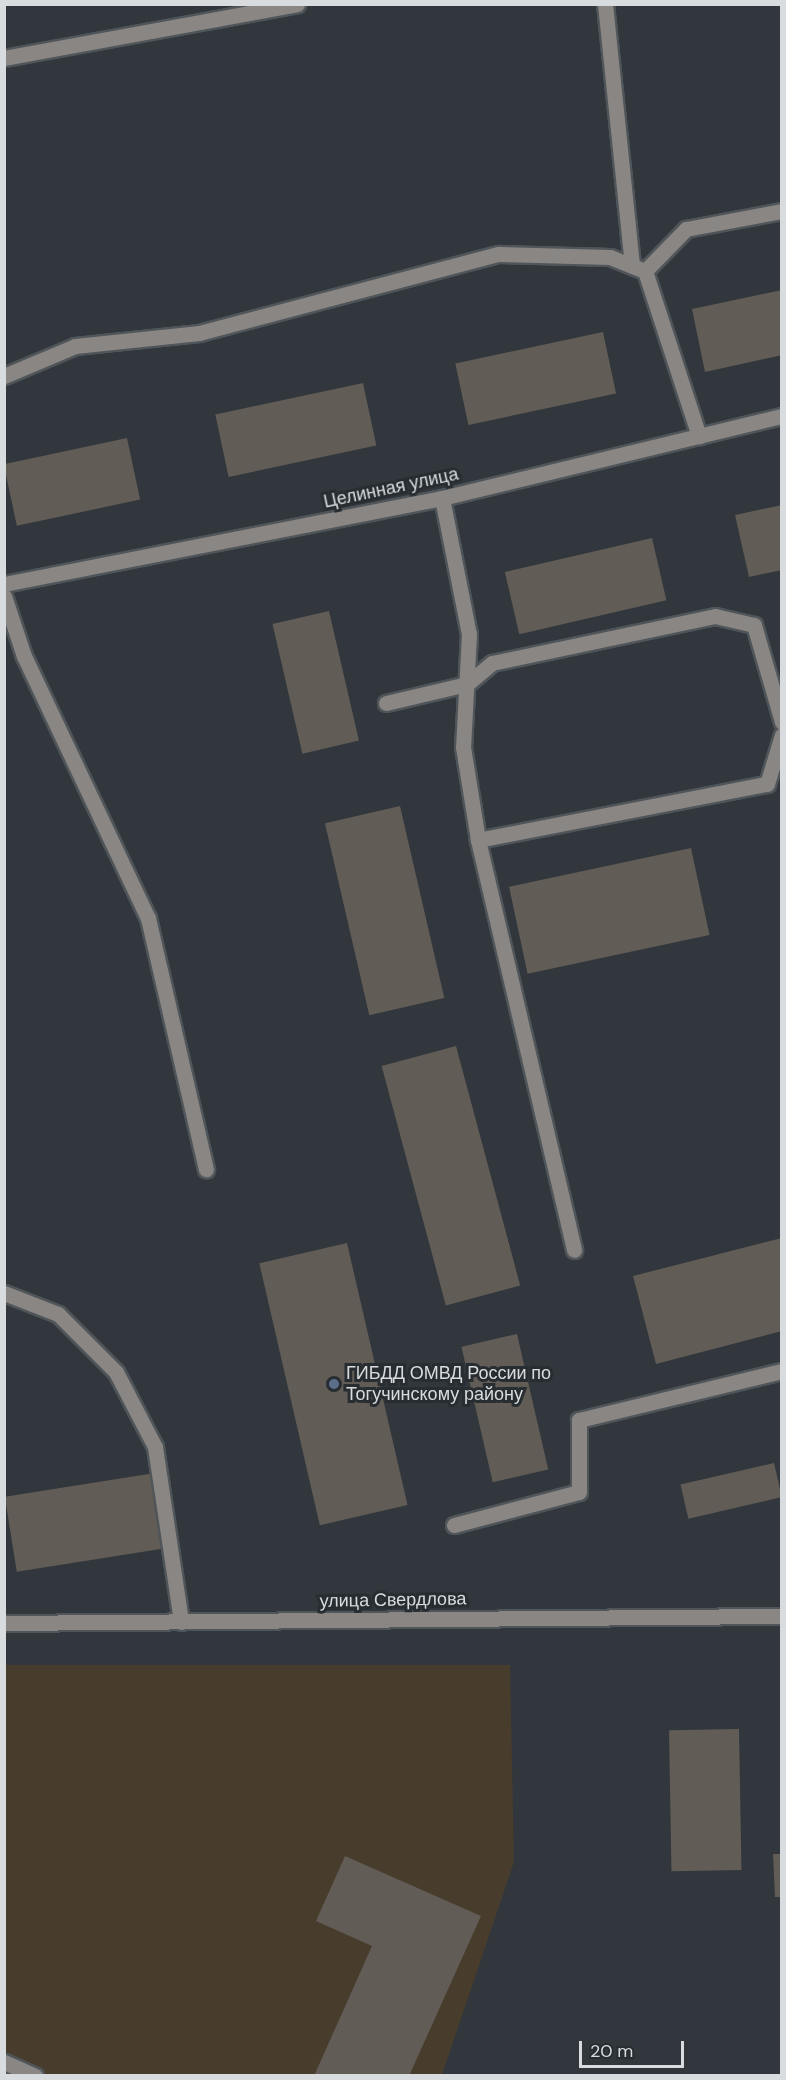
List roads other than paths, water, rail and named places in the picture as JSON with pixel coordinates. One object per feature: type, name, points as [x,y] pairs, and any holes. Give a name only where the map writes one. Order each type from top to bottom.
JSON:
[{"type":"street","points":[[4,58],[297,4]]},
{"type":"street","points":[[605,4],[638,268],[699,436]]},
{"type":"street","points":[[638,268],[686,229],[782,211]]},
{"type":"street","points":[[4,376],[75,346],[199,333],[499,254],[610,257],[638,268]]},
{"type":"street","name":"Целинная улица","points":[[4,584],[442,498],[782,416]]},
{"type":"street","points":[[442,498],[470,634],[463,747],[478,840],[574,1250]]},
{"type":"street","points":[[4,596],[24,656],[148,918],[206,1170]]},
{"type":"street","points":[[386,703],[466,684],[492,663],[715,616],[754,625],[782,722]]},
{"type":"street","points":[[478,840],[767,784],[782,735]]},
{"type":"street","points":[[4,1293],[58,1314],[116,1372],[155,1447],[181,1622]]},
{"type":"street","points":[[454,1525],[579,1492],[579,1420],[782,1371]]},
{"type":"street","name":"улица Свердлова","points":[[4,1623],[782,1616]]},
{"type":"street","points":[[4,2062],[35,2076]]},
{"type":"place","name":"ГИБДД ОМВД России по Тогучинскому району","points":[[334,1384]]}]
